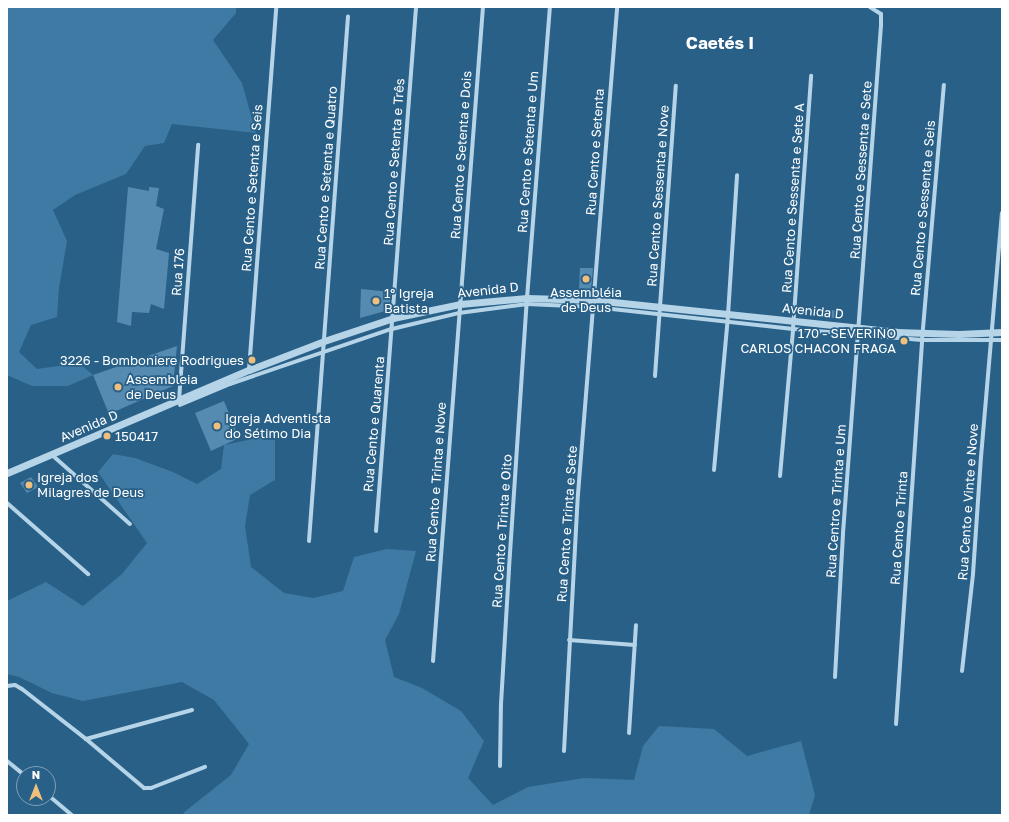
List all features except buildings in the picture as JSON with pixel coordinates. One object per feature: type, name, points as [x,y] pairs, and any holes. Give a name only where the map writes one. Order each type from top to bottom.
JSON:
[{"type":"street","name":"Rua Cento e Setenta e Seis","points":[[249,370],[276,7]]},
{"type":"street","name":"Rua Cento e Setenta e Três","points":[[393,318],[416,7]]},
{"type":"street","name":"Rua Cento e Setenta e Dois","points":[[460,304],[482,7]]},
{"type":"street","name":"Rua Cento e Setenta e Um","points":[[527,301],[550,7]]},
{"type":"street","name":"Rua Cento e Setenta","points":[[594,303],[617,7]]},
{"type":"street","name":"Rua Cento e Sessenta e Sete","points":[[859,331],[881,14],[870,7]]},
{"type":"street","name":"Rua Cento e Setenta e Quatro","points":[[309,541],[348,16]]},
{"type":"street","name":"Rua Cento e Sessenta e Sete A","points":[[780,476],[794,320],[811,76]]},
{"type":"street","name":"Rua Cento e Sessenta e Seis","points":[[922,337],[944,85]]},
{"type":"street","name":"Rua Cento e Sessenta e Nove","points":[[655,376],[676,86]]},
{"type":"street","name":"Rua 176","points":[[179,403],[198,146]]},
{"type":"street","points":[[714,470],[728,318],[736,175]]},
{"type":"street","name":"Rua Cento e Vinte e Nove","points":[[962,671],[973,574],[1002,213]]},
{"type":"street","name":"Avenida D","points":[[179,403],[249,370],[324,341],[393,318],[460,304],[527,301],[594,303],[728,318],[793,329],[859,331],[922,337],[991,337],[1002,340]]},
{"type":"street","name":"Avenida D","points":[[7,473],[179,403],[230,384],[392,329],[459,313],[527,301]]},
{"type":"street","name":"Rua Cento e Trinta e Oito","points":[[500,766],[503,670],[527,301]]},
{"type":"street","name":"Rua Cento e Trinta e Sete","points":[[564,751],[578,494],[594,303]]},
{"type":"street","name":"Rua Cento e Trinta e Nove","points":[[432,661],[460,304]]},
{"type":"street","name":"Rua Cento e Quarenta","points":[[376,531],[393,318]]},
{"type":"street","name":"Avenida D","points":[[728,318],[794,320],[859,331]]},
{"type":"street","name":"Rua Centro e Trinta e Um","points":[[835,677],[843,533],[859,331]]},
{"type":"street","name":"Avenida D","points":[[991,337],[1002,332]]},
{"type":"street","name":"Rua Cento e Trinta","points":[[896,724],[922,337]]},
{"type":"street","points":[[52,455],[130,524]]},
{"type":"street","points":[[7,503],[88,574]]},
{"type":"street","points":[[629,733],[636,625]]},
{"type":"street","points":[[569,640],[635,645]]},
{"type":"street","points":[[7,686],[13,685],[22,689],[86,739],[135,783],[145,789],[205,767]]},
{"type":"street","points":[[86,739],[192,710]]},
{"type":"street","points":[[7,761],[16,768]]},
{"type":"street","points":[[56,802],[72,815]]},
{"type":"shaded area","points":[[7,7],[236,7],[236,13],[213,40],[242,83],[256,133],[172,124],[164,143],[145,146],[126,174],[75,195],[53,210],[67,241],[59,288],[57,317],[31,325],[19,352],[37,369],[79,363],[93,375],[68,386],[32,386],[7,375]]},
{"type":"shaded area","points":[[257,438],[275,438],[275,480],[250,495],[245,526],[251,567],[284,593],[313,598],[343,591],[354,557],[387,549],[416,551],[399,614],[385,640],[394,677],[422,688],[461,711],[484,741],[468,778],[493,805],[528,787],[584,778],[634,780],[643,746],[659,726],[714,729],[747,756],[801,741],[815,795],[809,815],[186,815],[183,813],[231,775],[249,744],[214,700],[182,682],[83,701],[52,693],[19,677],[7,674],[7,601],[46,582],[83,606],[122,574],[147,543],[98,472],[113,454],[135,458],[173,472],[197,484],[221,469],[224,445]]},
{"type":"place","name":"Assembléia de Deus","points":[[586,279]]},
{"type":"place","name":"1º Igreja Batista","points":[[376,301]]},
{"type":"place","name":"170 - SEVERINO CARLOS CHACON FRAGA","points":[[904,341]]},
{"type":"place","name":"3226 - Bomboniere Rodrigues","points":[[252,360]]},
{"type":"place","name":"Assembleia de Deus","points":[[118,387]]},
{"type":"place","name":"Igreja Adventista do Sétimo Dia","points":[[217,426]]},
{"type":"place","name":"150417","points":[[107,436]]},
{"type":"place","name":"Igreja dos Milagres de Deus","points":[[29,485]]},
{"type":"district","name":"Caetés I","points":[[720,43]]}]
